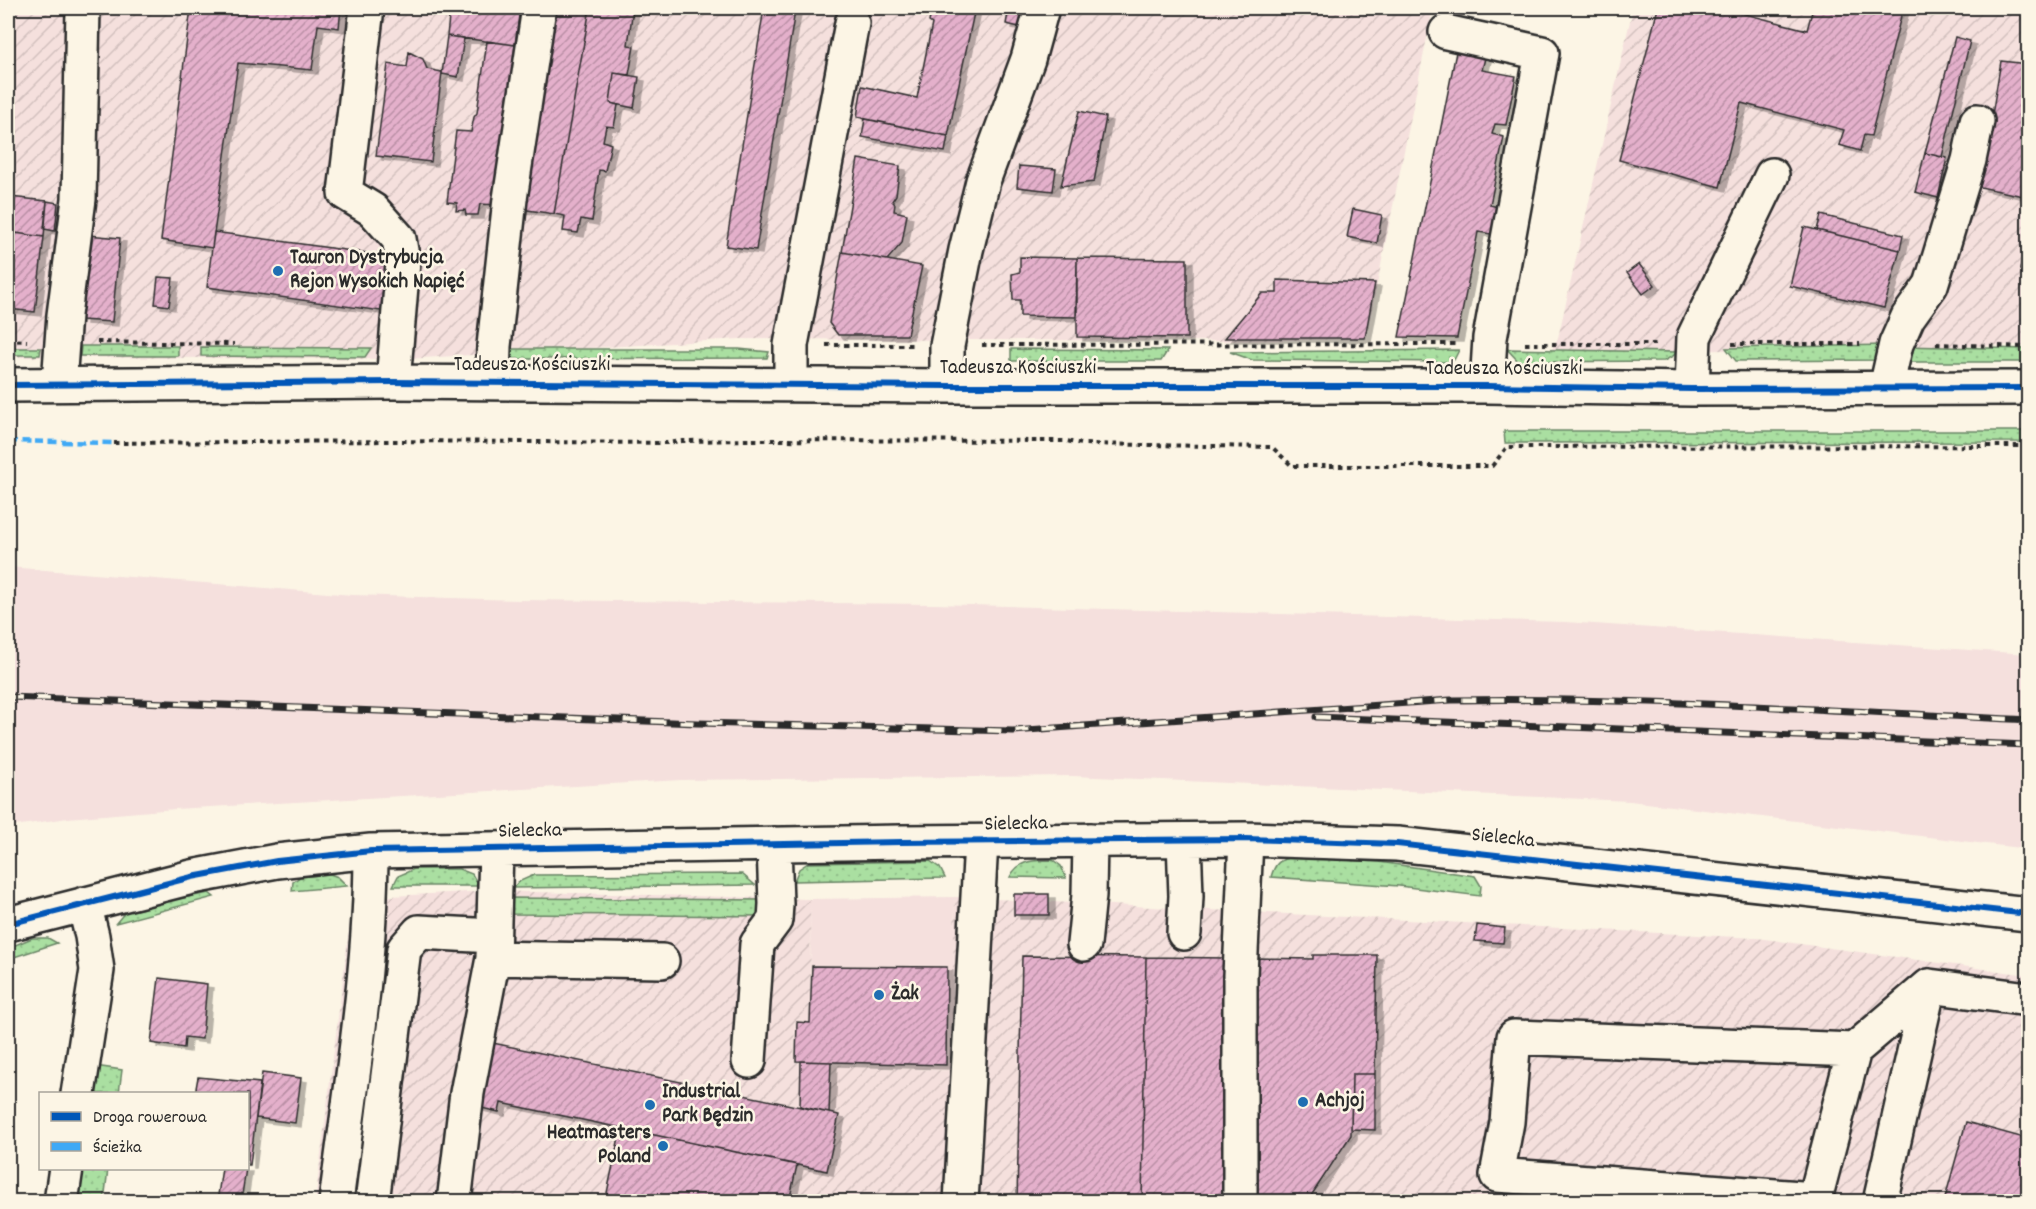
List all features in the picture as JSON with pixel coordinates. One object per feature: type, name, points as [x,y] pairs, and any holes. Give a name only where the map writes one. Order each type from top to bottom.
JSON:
[{"type":"street","points":[[59,383],[64,315],[79,199],[83,8]]},
{"type":"street","points":[[367,8],[345,192],[373,210],[399,239],[403,262],[393,382]]},
{"type":"street","points":[[494,382],[494,346],[510,199],[539,8]]},
{"type":"street","points":[[947,386],[947,346],[982,181],[1028,59],[1042,8]]},
{"type":"street","points":[[791,385],[791,345],[852,23]]},
{"type":"street","points":[[1446,32],[1542,53],[1489,344],[1487,386]]},
{"type":"street","points":[[1886,388],[1896,344],[1908,317],[1931,285],[1969,160],[1977,121]]},
{"type":"street","points":[[1692,389],[1694,337],[1772,175]]},
{"type":"street","name":"Tadeusza Kościuszki","points":[[8,385],[494,382],[947,386],[1487,386],[1692,389],[2028,388]]},
{"type":"street","points":[[1240,1202],[1240,975],[1246,839]]},
{"type":"street","name":"Sielecka","points":[[8,924],[192,877],[277,861],[371,851],[1246,839],[1397,844],[2028,914]]},
{"type":"street","points":[[1084,944],[1089,895],[1090,840]]},
{"type":"street","points":[[1184,840],[1186,896],[1184,933]]},
{"type":"street","points":[[961,1202],[981,842]]},
{"type":"street","points":[[749,1061],[757,944],[775,920],[774,844]]},
{"type":"street","points":[[454,1202],[467,1093],[493,947],[496,849]]},
{"type":"street","points":[[336,1202],[359,1022],[371,892],[371,851]]},
{"type":"street","points":[[78,1092],[97,970],[84,904]]},
{"type":"street","points":[[372,1202],[404,949],[419,933],[493,947],[662,961]]},
{"type":"street","points":[[1880,1202],[1929,986]]},
{"type":"street","points":[[1854,1050],[1514,1037],[1507,1122],[1497,1175],[1815,1199],[1854,1050],[1929,986],[2028,999]]},
{"type":"street","points":[[61,1202],[66,1170]]},
{"type":"path","points":[[8,340],[238,344]]},
{"type":"path","points":[[791,345],[1896,344],[2028,347]]},
{"type":"path","points":[[114,443],[1066,441],[1082,444],[1272,447],[1292,466],[1492,466],[1508,447],[2028,446]]},
{"type":"shaded area","points":[[8,8],[1433,8],[1366,339],[1219,341],[740,339],[406,359],[8,357]]},
{"type":"shaded area","points":[[1633,8],[2028,8],[2028,345],[1550,353],[1558,338]]},
{"type":"shaded area","points":[[8,567],[353,595],[518,600],[934,604],[1565,622],[2028,654],[2028,849],[1630,801],[1073,776],[681,780],[175,809],[68,818],[8,827]]},
{"type":"shaded area","points":[[486,891],[810,899],[811,1019],[795,1020],[794,1062],[950,1071],[955,897],[1757,938],[2028,975],[2028,1201],[315,1202],[353,898]]},
{"type":"shaded area","points":[[955,897],[951,1071],[794,1062],[795,1020],[811,1018],[810,899]]},
{"type":"green space","points":[[1885,345],[1885,360],[1736,361],[1726,348]]},
{"type":"green space","points":[[81,346],[178,346],[178,356],[80,356]]},
{"type":"green space","points":[[1902,346],[2028,349],[2028,362],[1900,362]]},
{"type":"green space","points":[[201,347],[371,348],[365,357],[201,356]]},
{"type":"green space","points":[[8,348],[41,348],[40,355],[8,355]]},
{"type":"green space","points":[[508,349],[739,349],[769,352],[767,358],[509,359]]},
{"type":"green space","points":[[1011,349],[1168,350],[1161,361],[1011,361]]},
{"type":"green space","points":[[1507,349],[1677,352],[1664,361],[1519,362]]},
{"type":"green space","points":[[1459,350],[1454,360],[1450,362],[1252,360],[1230,352]]},
{"type":"green space","points":[[1504,431],[2028,431],[2028,442],[1505,443]]},
{"type":"green space","points":[[1292,857],[1379,862],[1475,876],[1481,886],[1480,896],[1399,886],[1271,877],[1278,863]]},
{"type":"green space","points":[[1053,860],[1061,866],[1066,878],[1010,877],[1018,866],[1028,862]]},
{"type":"green space","points":[[930,861],[940,868],[945,878],[794,881],[799,869],[808,863]]},
{"type":"green space","points":[[414,869],[459,869],[472,874],[479,886],[393,886],[398,876]]},
{"type":"green space","points":[[330,874],[338,877],[347,886],[292,891],[293,882],[300,877]]},
{"type":"green space","points":[[742,874],[755,885],[513,888],[518,882],[534,875]]},
{"type":"green space","points":[[209,893],[214,897],[116,923],[126,911],[135,907]]},
{"type":"green space","points":[[509,898],[765,900],[765,916],[511,914]]},
{"type":"green space","points":[[32,938],[48,938],[57,943],[8,959],[8,948]]},
{"type":"green space","points":[[95,1066],[122,1070],[119,1092],[90,1092]]},
{"type":"green space","points":[[76,1170],[108,1170],[104,1201],[70,1202]]},
{"type":"building","points":[[191,8],[341,8],[339,28],[318,25],[312,70],[238,63],[212,248],[161,240]]},
{"type":"building","points":[[450,8],[520,8],[515,45],[447,36]]},
{"type":"building","points":[[556,8],[590,8],[554,214],[521,209]]},
{"type":"building","points":[[590,8],[633,8],[628,45],[634,46],[629,75],[614,73],[610,103],[618,105],[614,127],[606,126],[603,141],[611,144],[605,171],[599,170],[592,221],[581,219],[578,233],[563,231],[565,216],[554,214]]},
{"type":"building","points":[[764,8],[795,11],[756,250],[726,246]]},
{"type":"building","points":[[932,8],[975,8],[948,136],[857,117],[862,86],[917,98],[932,24],[929,22]]},
{"type":"building","points":[[1009,8],[1029,8],[1024,28],[1006,24]]},
{"type":"building","points":[[1658,8],[1722,8],[1807,30],[1813,8],[1903,8],[1871,136],[1864,135],[1860,151],[1839,145],[1844,130],[1741,103],[1720,187],[1619,160]]},
{"type":"building","points":[[447,36],[464,38],[458,77],[442,74]]},
{"type":"building","points":[[1955,37],[1970,41],[1942,157],[1925,153]]},
{"type":"building","points":[[487,41],[515,45],[496,205],[480,204],[478,215],[466,215],[465,210],[456,211],[457,203],[447,202],[456,131],[471,132],[477,113]]},
{"type":"building","points":[[409,52],[423,59],[427,69],[442,72],[431,162],[376,156],[388,64],[407,67]]},
{"type":"building","points":[[1456,52],[1485,58],[1482,70],[1516,76],[1506,125],[1495,124],[1492,134],[1504,137],[1490,205],[1498,207],[1491,234],[1478,232],[1457,338],[1399,337]]},
{"type":"building","points":[[2001,61],[2028,64],[2028,197],[1980,187]]},
{"type":"building","points":[[614,73],[639,77],[634,108],[610,103]]},
{"type":"building","points":[[1079,111],[1106,117],[1094,182],[1061,186]]},
{"type":"building","points":[[865,119],[948,136],[945,152],[862,137]]},
{"type":"building","points":[[1925,153],[1947,158],[1938,198],[1915,192]]},
{"type":"building","points":[[858,159],[900,166],[896,195],[892,201],[895,204],[894,211],[907,214],[902,243],[887,260],[842,252]]},
{"type":"building","points":[[1019,166],[1056,169],[1053,191],[1017,187]]},
{"type":"building","points":[[10,197],[47,201],[44,237],[8,232]]},
{"type":"building","points":[[47,201],[58,203],[55,231],[44,229]]},
{"type":"building","points":[[1353,209],[1382,215],[1377,243],[1347,237]]},
{"type":"building","points":[[1821,215],[1903,235],[1900,250],[1817,230]]},
{"type":"building","points":[[2028,220],[2028,272],[2020,270]]},
{"type":"building","points":[[1804,227],[1900,250],[1884,308],[1790,286]]},
{"type":"building","points":[[8,232],[44,237],[35,312],[8,309]]},
{"type":"building","points":[[214,232],[388,256],[381,311],[207,287]]},
{"type":"building","points":[[88,235],[120,238],[112,322],[81,320]]},
{"type":"building","points":[[842,252],[922,266],[907,335],[838,335],[829,323]]},
{"type":"building","points":[[1020,257],[1077,258],[1076,317],[1020,316],[1020,300],[1013,300],[1012,274],[1020,272]]},
{"type":"building","points":[[1077,258],[1187,259],[1187,338],[1077,337]]},
{"type":"building","points":[[1639,264],[1655,285],[1643,294],[1627,273]]},
{"type":"building","points":[[158,277],[173,278],[169,306],[155,304]]},
{"type":"building","points":[[1277,280],[1375,283],[1365,338],[1225,338],[1262,293],[1277,293]]},
{"type":"building","points":[[1014,894],[1049,894],[1049,915],[1014,915]]},
{"type":"building","points":[[1477,925],[1505,928],[1503,943],[1475,941]]},
{"type":"building","name":"Achjoj","points":[[1313,955],[1377,955],[1375,1074],[1352,1074],[1351,1135],[1307,1202],[1252,1202],[1256,958],[1313,959]]},
{"type":"building","points":[[1022,956],[1146,957],[1142,1202],[1017,1202]]},
{"type":"building","points":[[1146,957],[1227,958],[1223,1202],[1142,1202]]},
{"type":"building","name":"Żak","points":[[812,966],[947,967],[946,1065],[796,1061],[797,1022],[810,1023]]},
{"type":"building","points":[[159,978],[207,984],[202,1039],[185,1037],[184,1048],[151,1043]]},
{"type":"building","name":"Industrial Park Będzin","points":[[488,1042],[839,1115],[827,1171],[501,1103],[499,1112],[477,1107]]},
{"type":"building","points":[[801,1061],[831,1062],[829,1113],[800,1106]]},
{"type":"building","points":[[262,1073],[301,1078],[295,1123],[256,1118]]},
{"type":"building","points":[[1352,1074],[1375,1074],[1375,1130],[1351,1129]]},
{"type":"building","points":[[198,1077],[260,1083],[250,1165],[249,1092],[195,1092]]},
{"type":"building","points":[[1966,1122],[2028,1139],[2028,1202],[1944,1202]]},
{"type":"building","name":"Heatmasters Poland","points":[[621,1128],[797,1165],[789,1202],[605,1202]]},
{"type":"building","points":[[222,1170],[246,1170],[241,1202],[217,1202]]},
{"type":"railway","points":[[8,697],[697,723],[1013,731],[1451,700],[1668,703],[2028,720]]},
{"type":"railway","points":[[1316,717],[2028,745]]},
{"type":"marked path","points":[[8,441],[114,443]]},
{"type":"cycle path","points":[[8,385],[393,382],[947,386],[1487,386],[1692,389],[2028,388]]},
{"type":"cycle path","points":[[8,924],[192,877],[277,861],[371,851],[1246,839],[1397,844],[2028,914]]},
{"type":"place","name":"Tauron Dystrybucja Rejon Wysokich Napięć","points":[[278,271]]},
{"type":"place","name":"Żak","points":[[879,995]]},
{"type":"place","name":"Achjoj","points":[[1303,1102]]},
{"type":"place","name":"Industrial Park Będzin","points":[[650,1105]]},
{"type":"place","name":"Heatmasters Poland","points":[[663,1146]]}]
